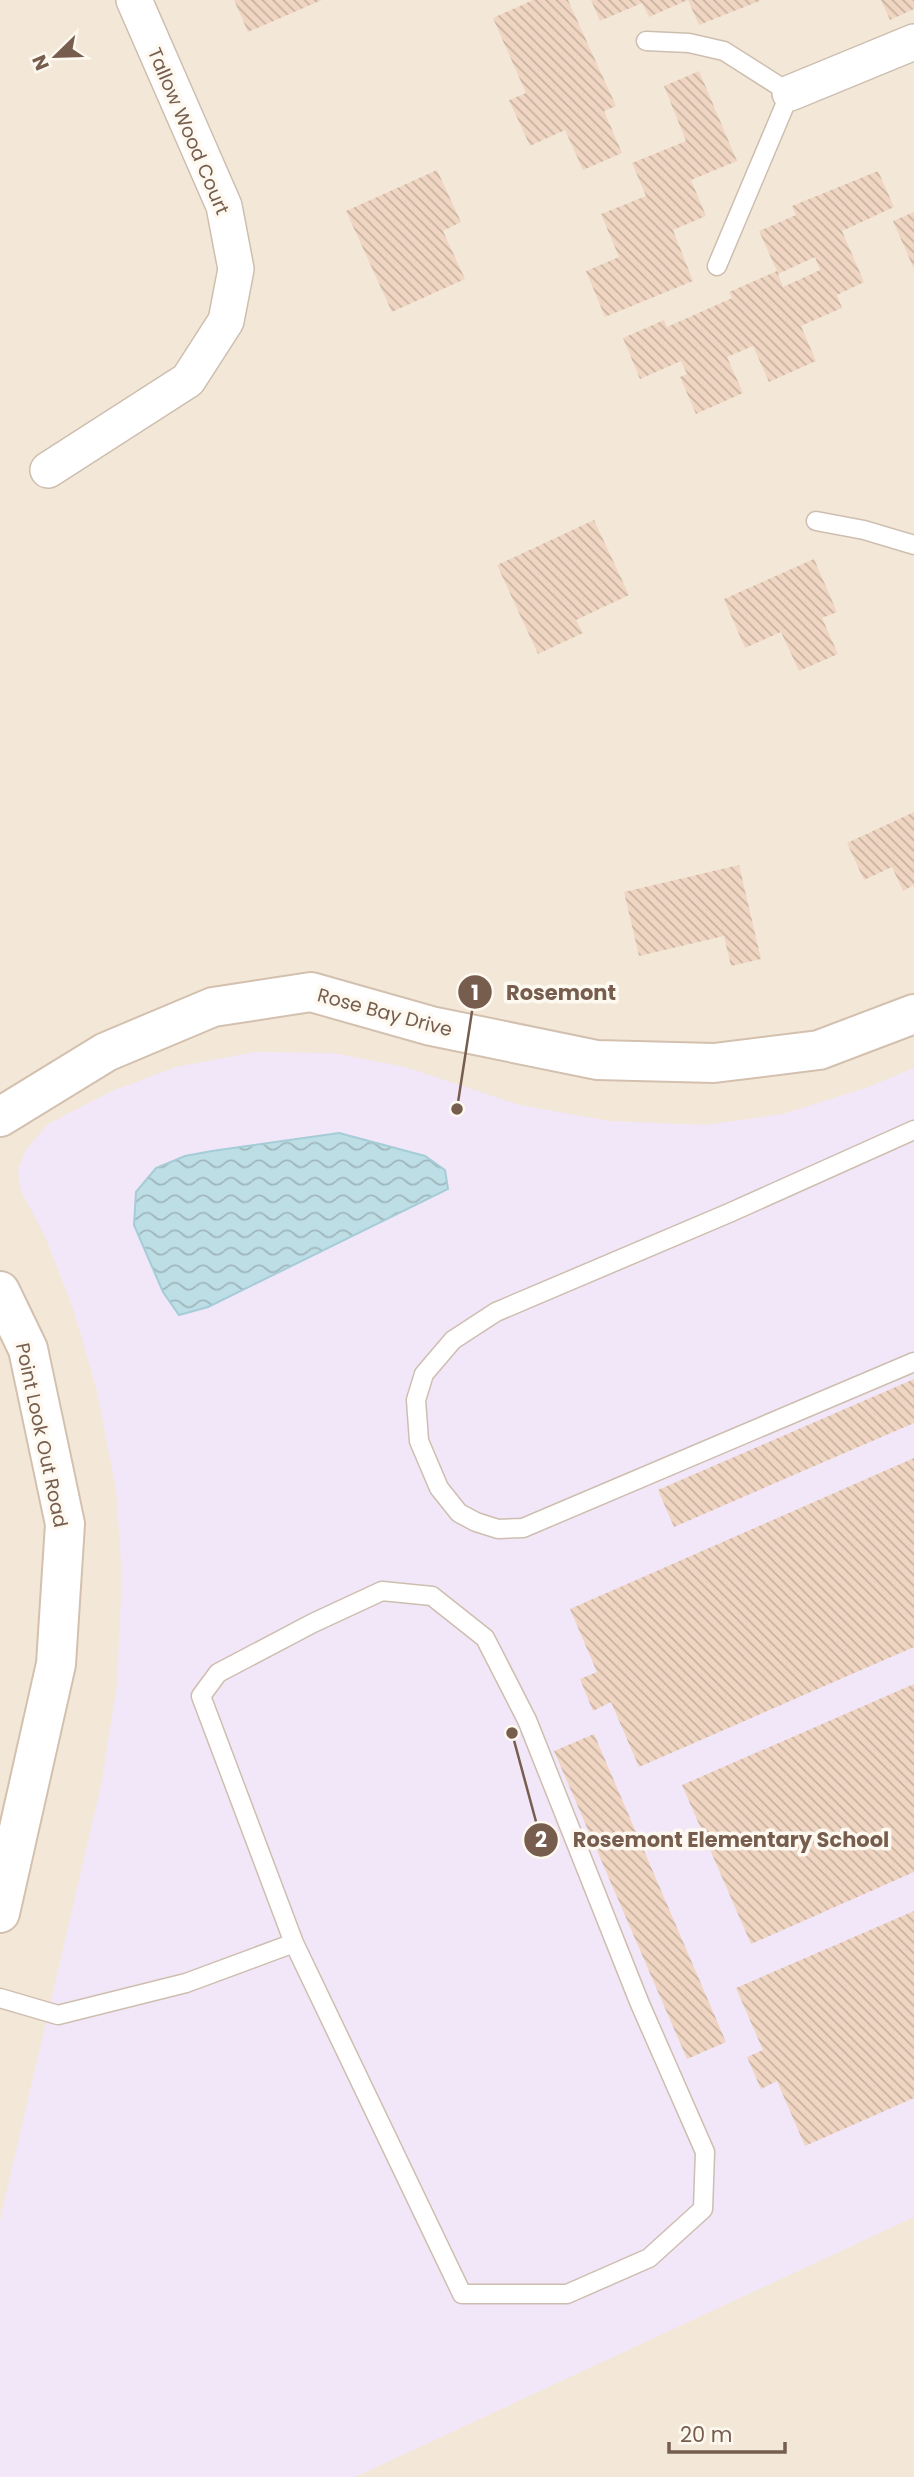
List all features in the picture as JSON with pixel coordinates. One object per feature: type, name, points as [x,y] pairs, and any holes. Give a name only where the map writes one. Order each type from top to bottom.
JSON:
[{"type":"street","name":"Tallow Wood Court","points":[[48,470],[188,380],[226,321],[236,269],[224,205],[134,0]]},
{"type":"street","points":[[790,93],[914,42]]},
{"type":"street","name":"Rose Bay Drive","points":[[0,1117],[106,1052],[213,1007],[311,992],[431,1026],[597,1060],[714,1063],[819,1050],[914,1014]]},
{"type":"street","name":"Point Look Out Road","points":[[0,1292],[28,1349],[65,1524],[56,1664],[0,1913]]},
{"type":"lane","points":[[646,41],[689,43],[724,51],[790,93],[717,266]]},
{"type":"lane","points":[[816,521],[864,530],[914,545]]},
{"type":"lane","points":[[914,1130],[729,1213],[496,1312],[453,1340],[424,1374],[416,1400],[419,1441],[439,1488],[459,1513],[498,1530],[523,1528],[914,1362]]},
{"type":"lane","points":[[382,1591],[432,1596],[485,1638],[527,1720],[640,2004],[705,2152],[703,2209],[649,2258],[567,2294],[462,2294],[294,1943],[201,1696],[218,1673],[313,1623],[382,1591]]},
{"type":"lane","points":[[0,1998],[58,2015],[186,1983],[294,1943]]},
{"type":"shaded area","points":[[0,0],[914,0],[914,2477],[0,2477]]},
{"type":"shaded area","points":[[255,1052],[332,1053],[405,1067],[520,1105],[609,1121],[705,1125],[783,1114],[869,1087],[914,1068],[914,2217],[355,2477],[0,2477],[0,2220],[102,1781],[117,1684],[122,1576],[116,1489],[97,1391],[73,1308],[43,1232],[21,1191],[18,1170],[25,1151],[48,1124],[110,1092],[176,1067]]},
{"type":"water","points":[[339,1133],[425,1156],[445,1170],[448,1189],[208,1307],[179,1315],[163,1292],[134,1225],[136,1192],[156,1168],[185,1156]]},
{"type":"building","points":[[234,0],[322,0],[248,32]]},
{"type":"building","points":[[533,0],[568,0],[616,106],[604,111],[622,153],[583,170],[565,130],[530,146],[509,100],[526,93],[493,18]]},
{"type":"building","points":[[591,0],[688,0],[649,17],[642,3],[600,21]]},
{"type":"building","points":[[688,0],[762,0],[699,25]]},
{"type":"building","points":[[881,0],[914,0],[914,9],[890,20]]},
{"type":"building","points":[[699,71],[737,161],[691,180],[706,216],[673,230],[693,281],[605,317],[586,271],[619,257],[601,214],[646,196],[632,163],[686,141],[664,86]]},
{"type":"building","points":[[437,170],[461,222],[443,231],[465,279],[392,312],[346,211]]},
{"type":"building","points":[[878,171],[894,207],[842,231],[864,282],[837,295],[842,308],[801,326],[816,361],[769,382],[753,346],[727,357],[743,393],[696,414],[680,377],[687,374],[681,361],[640,379],[623,338],[664,320],[667,327],[732,298],[729,292],[777,271],[759,231],[796,215],[792,206]],"holes":[[[815,257],[820,270],[783,287],[778,274]]]},
{"type":"building","points":[[914,212],[914,269],[893,221]]},
{"type":"building","points":[[594,520],[629,595],[576,620],[583,633],[538,654],[497,565]]},
{"type":"building","points":[[814,559],[837,612],[822,618],[838,654],[799,671],[781,632],[745,648],[724,599]]},
{"type":"building","points":[[914,812],[914,885],[903,891],[892,867],[864,880],[847,843]]},
{"type":"building","points":[[739,865],[761,959],[731,966],[724,936],[639,956],[624,892]]},
{"type":"building","points":[[914,1379],[914,1423],[674,1527],[658,1490]]},
{"type":"building","points":[[914,1458],[914,1647],[639,1767],[611,1702],[593,1711],[580,1679],[597,1672],[570,1609]]},
{"type":"building","points":[[914,1684],[914,1872],[751,1944],[682,1785]]},
{"type":"building","points":[[594,1734],[726,2042],[687,2059],[554,1751]]},
{"type":"building","points":[[914,1911],[914,2098],[805,2146],[777,2081],[761,2089],[747,2057],[763,2050],[736,1988]]},
{"type":"place","name":"Rosemont","points":[[457,1109]]},
{"type":"place","name":"Rosemont Elementary School","points":[[512,1733]]}]
